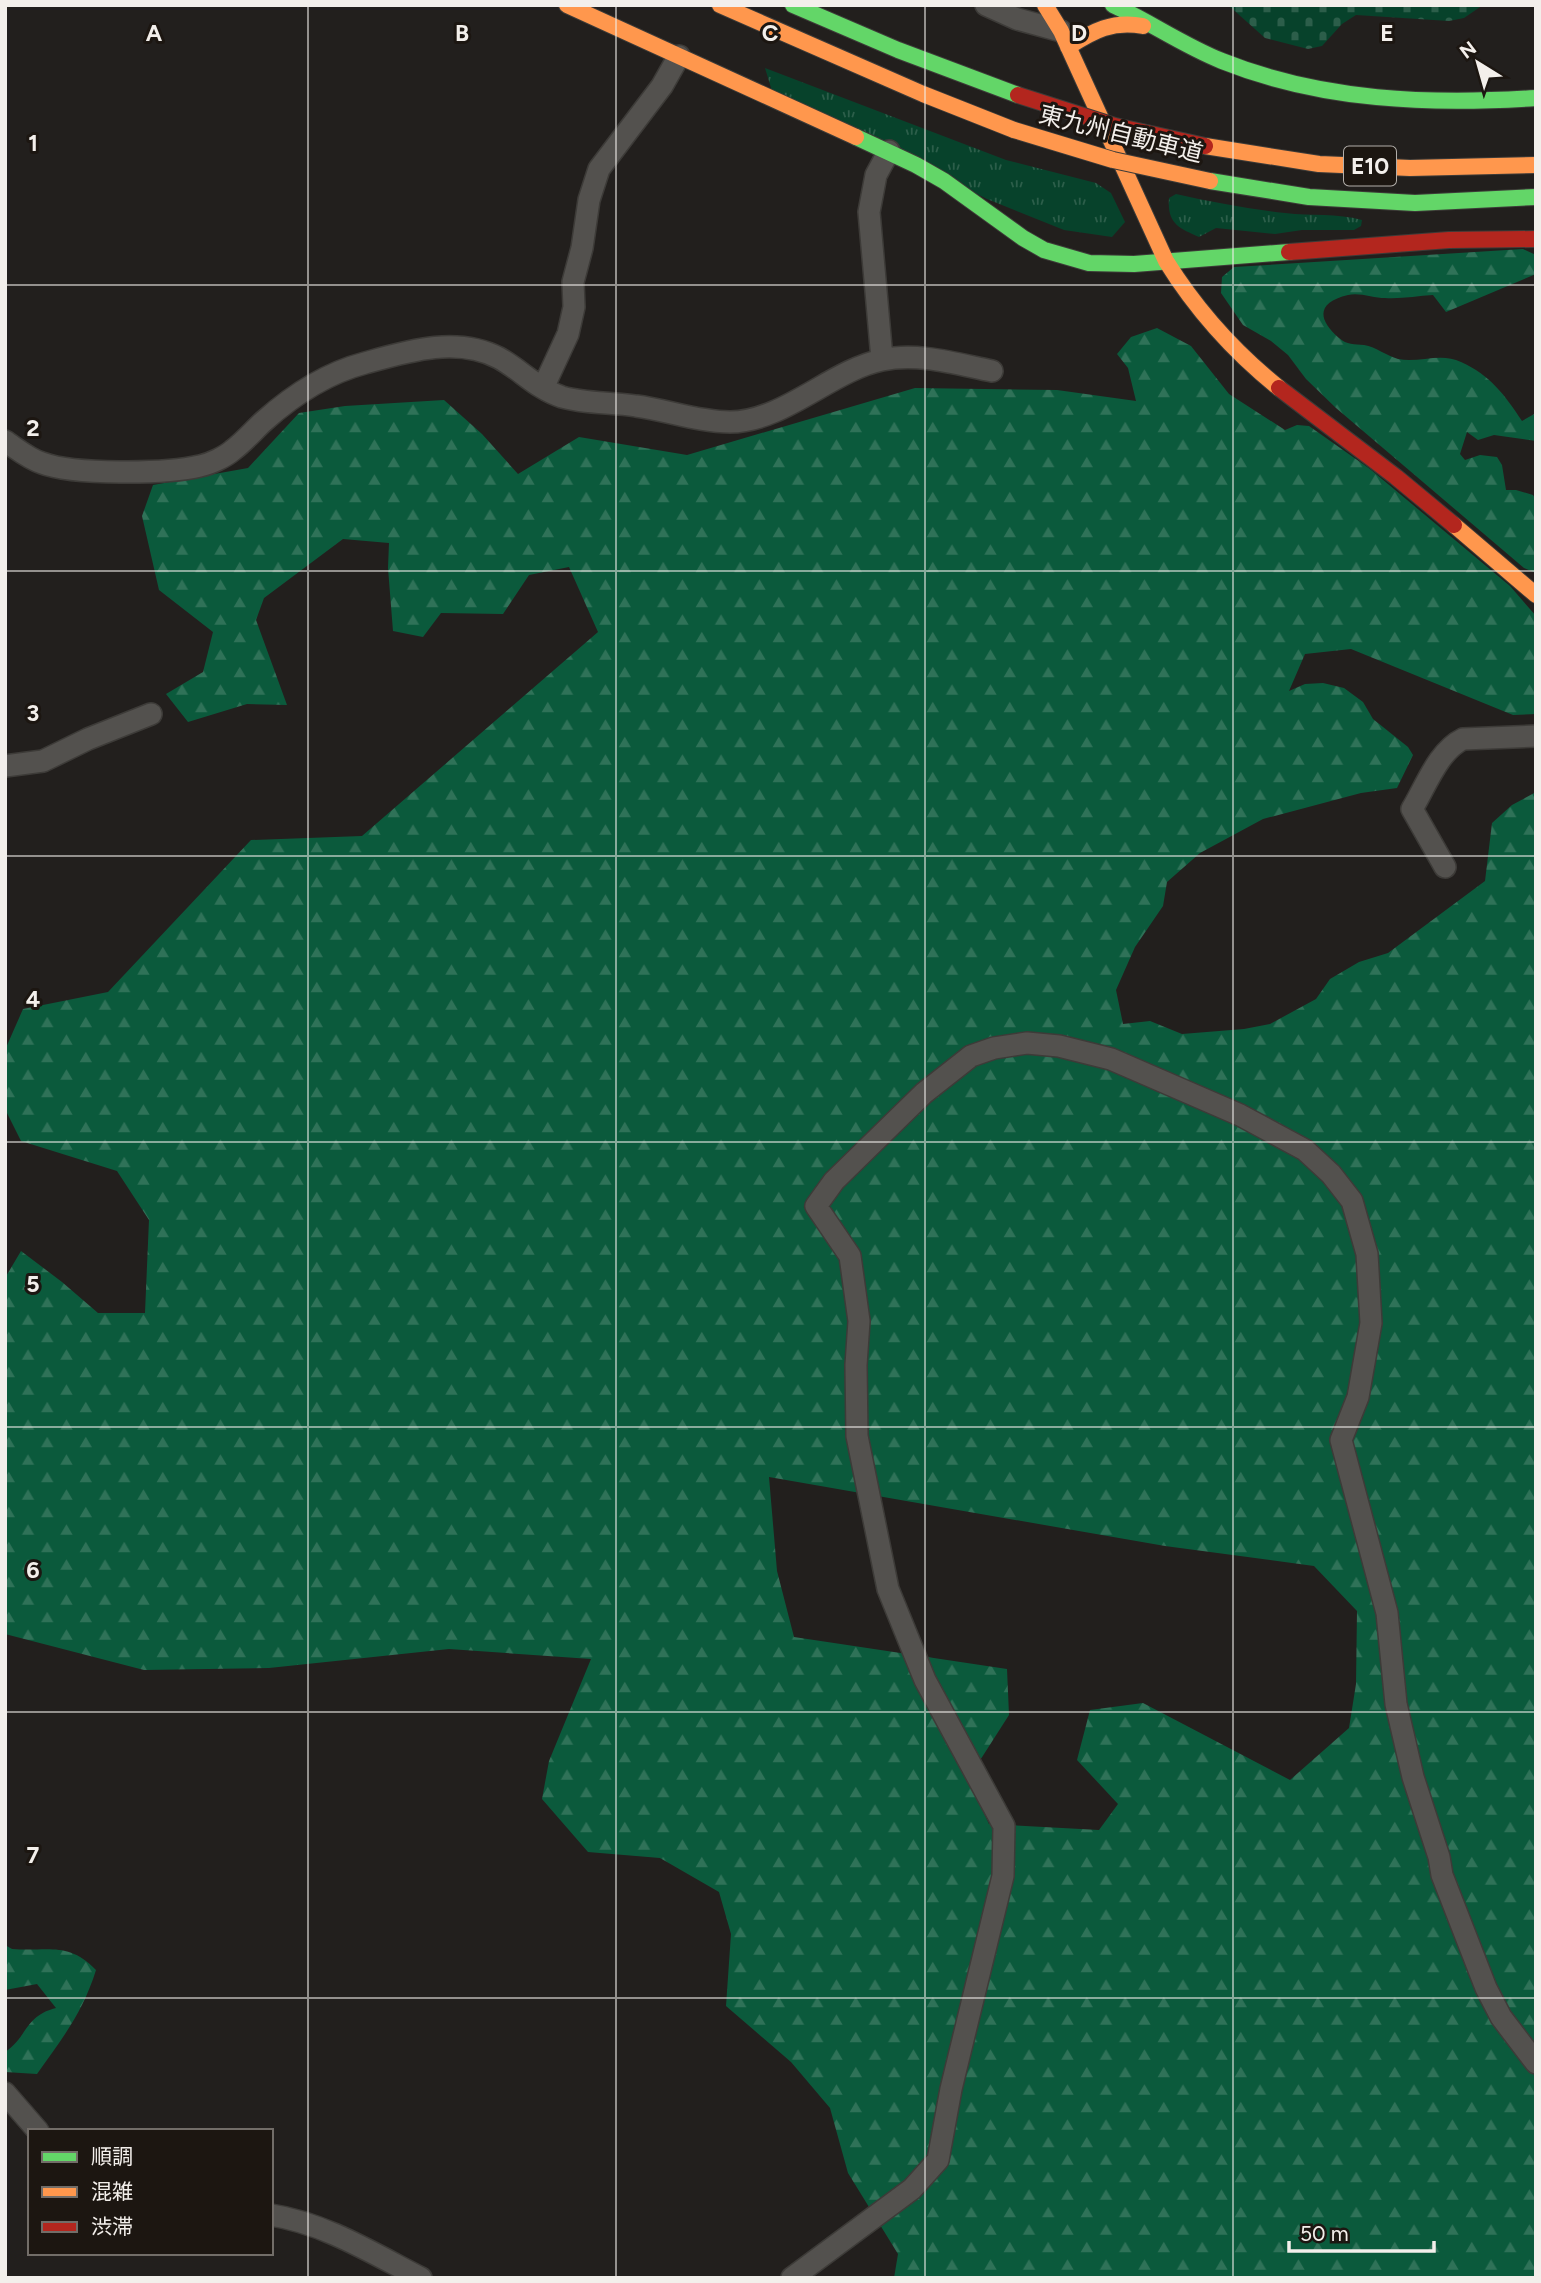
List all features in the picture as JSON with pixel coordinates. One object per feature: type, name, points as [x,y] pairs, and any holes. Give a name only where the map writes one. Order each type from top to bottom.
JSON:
[{"type":"main road","points":[[567,5],[889,151],[944,181],[1023,238],[1059,256],[1106,264],[1449,240],[1536,239]]},
{"type":"main road","name":"東九州自動車道","points":[[720,5],[923,94],[1014,130],[1113,160],[1210,181],[1309,197],[1376,201],[1478,201],[1536,197]]},
{"type":"main road","name":"東九州自動車道","points":[[793,5],[898,50],[1018,95],[1115,126],[1205,146],[1319,164],[1410,168],[1536,165]]},
{"type":"main road","points":[[1045,5],[1065,39],[1166,261],[1194,304],[1237,354],[1284,394],[1400,480],[1536,595]]},
{"type":"main road","points":[[1113,5],[1201,52],[1286,82],[1374,97],[1433,101],[1536,98]]},
{"type":"main road","points":[[1065,39],[1120,22],[1133,23],[1166,34]]},
{"type":"street","points":[[986,5],[1065,39]]},
{"type":"street","points":[[543,388],[568,334],[574,307],[573,282],[582,248],[589,200],[599,169],[662,86],[679,56]]},
{"type":"street","points":[[882,359],[869,212],[876,175],[889,151]]},
{"type":"street","points":[[5,441],[42,464],[57,467],[104,472],[174,471],[203,466],[232,451],[297,394],[329,377],[362,363],[441,345],[473,348],[491,355],[562,397],[732,422],[765,414],[814,392],[845,373],[882,359],[923,358],[992,371]]},
{"type":"street","points":[[5,766],[43,761],[88,739],[152,714]]},
{"type":"street","points":[[1445,867],[1412,809],[1445,753],[1463,739],[1536,736]]},
{"type":"street","points":[[792,2278],[912,2189],[938,2160],[950,2089],[1003,1876],[1004,1826],[925,1680],[888,1589],[857,1436],[856,1364],[859,1321],[850,1256],[816,1206],[834,1181],[924,1093],[971,1056],[994,1048],[1027,1043],[1059,1046],[1111,1059],[1240,1115],[1305,1150],[1331,1174],[1352,1201],[1367,1254],[1371,1323],[1358,1397],[1341,1440],[1387,1613],[1396,1704],[1413,1777],[1439,1857],[1442,1875],[1486,1987],[1501,2017],[1536,2063]]},
{"type":"street","points":[[5,2093],[36,2129]]},
{"type":"street","points":[[273,2215],[290,2218],[349,2241],[421,2278]]},
{"type":"green space","points":[[1228,5],[1483,5],[1464,18],[1449,21],[1356,15],[1342,24],[1322,46],[1308,49],[1265,38]]},
{"type":"green space","points":[[765,68],[1006,160],[1096,183],[1111,193],[1125,222],[1112,237],[1064,230],[987,199],[772,91]]},
{"type":"green space","points":[[1176,194],[1257,209],[1362,220],[1361,226],[1354,230],[1302,230],[1275,234],[1216,228],[1199,237],[1180,228],[1172,219],[1169,198]]},
{"type":"green space","points":[[1523,249],[1536,255],[1536,274],[1446,312],[1433,295],[1381,298],[1352,294],[1338,298],[1326,306],[1324,317],[1332,331],[1348,343],[1368,346],[1398,359],[1446,358],[1461,362],[1496,387],[1522,421],[1536,413],[1536,441],[1494,435],[1478,440],[1467,432],[1460,454],[1465,460],[1480,455],[1497,457],[1502,465],[1506,490],[1533,495],[1536,500],[1536,573],[1524,568],[1336,408],[1306,379],[1288,355],[1271,341],[1243,325],[1221,293],[1222,277],[1234,267]]},
{"type":"green space","points":[[1157,328],[1191,346],[1229,394],[1285,430],[1297,425],[1309,426],[1370,469],[1510,586],[1536,616],[1536,714],[1513,715],[1351,649],[1305,654],[1289,691],[1305,684],[1323,683],[1344,688],[1363,702],[1373,719],[1408,747],[1413,755],[1397,788],[1361,793],[1263,819],[1200,853],[1167,882],[1163,906],[1135,947],[1116,990],[1123,1024],[1150,1021],[1182,1034],[1270,1024],[1316,999],[1330,979],[1359,962],[1388,953],[1485,881],[1492,823],[1512,805],[1536,792],[1536,2278],[894,2278],[898,2254],[848,2173],[830,2108],[791,2062],[726,2006],[731,1934],[719,1892],[660,1858],[588,1852],[542,1799],[549,1761],[591,1659],[449,1649],[269,1668],[144,1670],[5,1634],[5,1278],[21,1251],[98,1313],[145,1313],[149,1220],[117,1171],[21,1141],[5,1109],[5,1050],[23,1009],[108,992],[251,840],[362,836],[598,632],[569,567],[529,575],[503,614],[441,613],[423,637],[393,631],[388,568],[389,543],[343,539],[264,598],[256,620],[287,705],[247,704],[188,722],[166,694],[203,672],[213,632],[159,590],[142,516],[153,485],[248,468],[299,413],[345,406],[444,400],[482,434],[518,474],[579,437],[687,455],[915,388],[1057,390],[1136,401],[1128,368],[1117,354],[1131,337]],"holes":[[[769,1477],[1165,1546],[1314,1566],[1357,1611],[1356,1684],[1349,1728],[1290,1780],[1143,1703],[1090,1710],[1077,1760],[1118,1804],[1099,1830],[989,1824],[968,1779],[1009,1715],[1007,1669],[794,1637],[777,1571]]]},
{"type":"green space","points":[[5,1945],[12,1949],[67,1951],[96,1970],[78,2012],[37,2074],[5,2072],[5,2052],[32,2021],[56,2008],[37,1984],[5,1990]]},
{"type":"traffic: fast","points":[[793,5],[898,50],[1018,95]]},
{"type":"traffic: fast","points":[[1113,5],[1208,55],[1298,85],[1416,100],[1536,98]]},
{"type":"traffic: fast","points":[[856,137],[944,181],[1044,250],[1089,263],[1134,264],[1289,252]]},
{"type":"traffic: fast","points":[[1210,181],[1309,197],[1415,203],[1536,197]]},
{"type":"traffic: slow","points":[[567,5],[856,137]]},
{"type":"traffic: slow","points":[[720,5],[923,94],[1014,130]]},
{"type":"traffic: slow","points":[[1045,5],[1061,31],[1166,261],[1190,297],[1217,329],[1246,360],[1279,388]]},
{"type":"traffic: slow","points":[[1068,47],[1104,28],[1122,24],[1143,26]]},
{"type":"traffic: slow","points":[[1014,130],[1113,160],[1210,181]]},
{"type":"traffic: slow","points":[[1205,146],[1319,164],[1410,168],[1536,165]]},
{"type":"traffic: slow","points":[[1454,525],[1536,595]]},
{"type":"traffic: jam","points":[[1018,95],[1115,126],[1205,146]]},
{"type":"traffic: jam","points":[[1289,252],[1449,240],[1536,239]]},
{"type":"traffic: jam","points":[[1279,388],[1454,525]]}]
